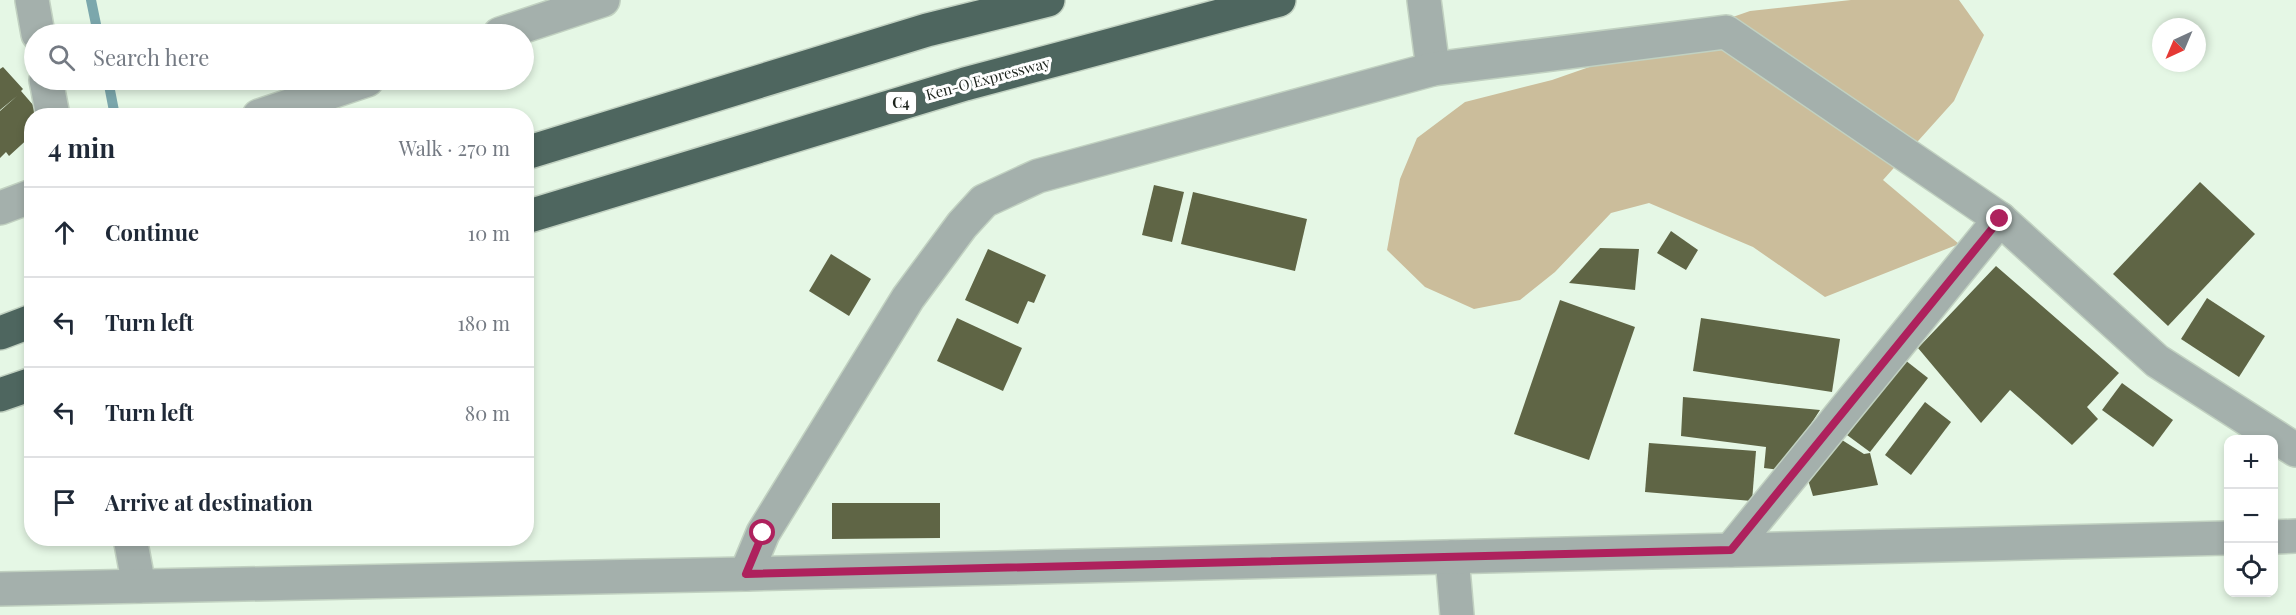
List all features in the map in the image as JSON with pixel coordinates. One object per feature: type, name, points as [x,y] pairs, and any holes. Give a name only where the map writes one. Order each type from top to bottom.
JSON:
[{"type":"highway","points":[[534,151],[927,30],[1048,0]]},
{"type":"highway","name":"Ken-O Expressway","points":[[534,215],[965,84],[1279,0]]},
{"type":"highway","points":[[0,333],[24,324]]},
{"type":"highway","points":[[0,395],[24,387]]},
{"type":"street","points":[[32,0],[36,24]]},
{"type":"street","points":[[530,24],[603,0]]},
{"type":"street","points":[[1424,0],[1433,69]]},
{"type":"street","points":[[746,574],[763,533],[908,297],[962,225],[984,201],[1038,176],[1433,69],[1726,32],[2000,219],[2157,361],[2296,450]]},
{"type":"street","points":[[48,90],[51,108]]},
{"type":"street","points":[[283,108],[337,90]]},
{"type":"street","points":[[1731,550],[2000,219]]},
{"type":"street","points":[[2278,537],[2296,536]]},
{"type":"street","points":[[0,588],[746,574],[2224,538]]},
{"type":"street","points":[[132,546],[139,586]]},
{"type":"street","points":[[1452,557],[1457,615]]},
{"type":"shaded area","points":[[1851,0],[1959,0],[1984,35],[1954,101],[1883,180],[1959,244],[1825,297],[1753,247],[1649,203],[1611,213],[1555,272],[1520,300],[1474,309],[1425,287],[1387,250],[1400,179],[1417,138],[1465,102],[1552,80],[1750,11]]},
{"type":"building","points":[[3,67],[23,89],[21,91],[36,108],[24,108],[24,142],[9,156],[6,152],[0,158],[0,111],[17,96],[0,110],[0,69]]},
{"type":"building","points":[[2200,182],[2255,234],[2168,326],[2113,274]]},
{"type":"building","points":[[1154,185],[1184,192],[1172,242],[1142,235]]},
{"type":"building","points":[[1193,192],[1307,219],[1295,271],[1181,244]]},
{"type":"building","points":[[1671,231],[1698,250],[1686,270],[1657,253]]},
{"type":"building","points":[[1600,248],[1639,249],[1635,290],[1569,283]]},
{"type":"building","points":[[988,249],[1046,275],[1034,303],[1028,301],[1018,324],[965,300]]},
{"type":"building","points":[[831,254],[871,279],[849,316],[809,291]]},
{"type":"building","points":[[1996,266],[2119,373],[2087,407],[2098,419],[2072,445],[2010,390],[1981,423],[1918,348]]},
{"type":"building","points":[[2207,298],[2265,336],[2239,377],[2181,339]]},
{"type":"building","points":[[1560,300],[1635,327],[1589,460],[1514,434]]},
{"type":"building","points":[[957,318],[1022,348],[1003,391],[937,361]]},
{"type":"building","points":[[1701,318],[1840,339],[1832,392],[1693,371]]},
{"type":"building","points":[[1905,360],[1928,378],[1870,452],[1847,435]]},
{"type":"building","points":[[2122,383],[2173,420],[2153,447],[2102,410]]},
{"type":"building","points":[[1683,397],[1820,410],[1781,470],[1764,468],[1766,447],[1681,436]]},
{"type":"building","points":[[1925,402],[1951,422],[1911,475],[1885,455]]},
{"type":"building","points":[[1842,440],[1864,454],[1870,453],[1878,485],[1813,496],[1808,480]]},
{"type":"building","points":[[1649,443],[1756,451],[1752,501],[1645,492]]},
{"type":"building","points":[[832,503],[940,503],[940,538],[832,539]]},
{"type":"waterway","points":[[91,0],[96,24]]},
{"type":"waterway","points":[[110,90],[113,108]]},
{"type":"route","points":[[763,533],[746,574],[1731,550],[2000,219]]}]
